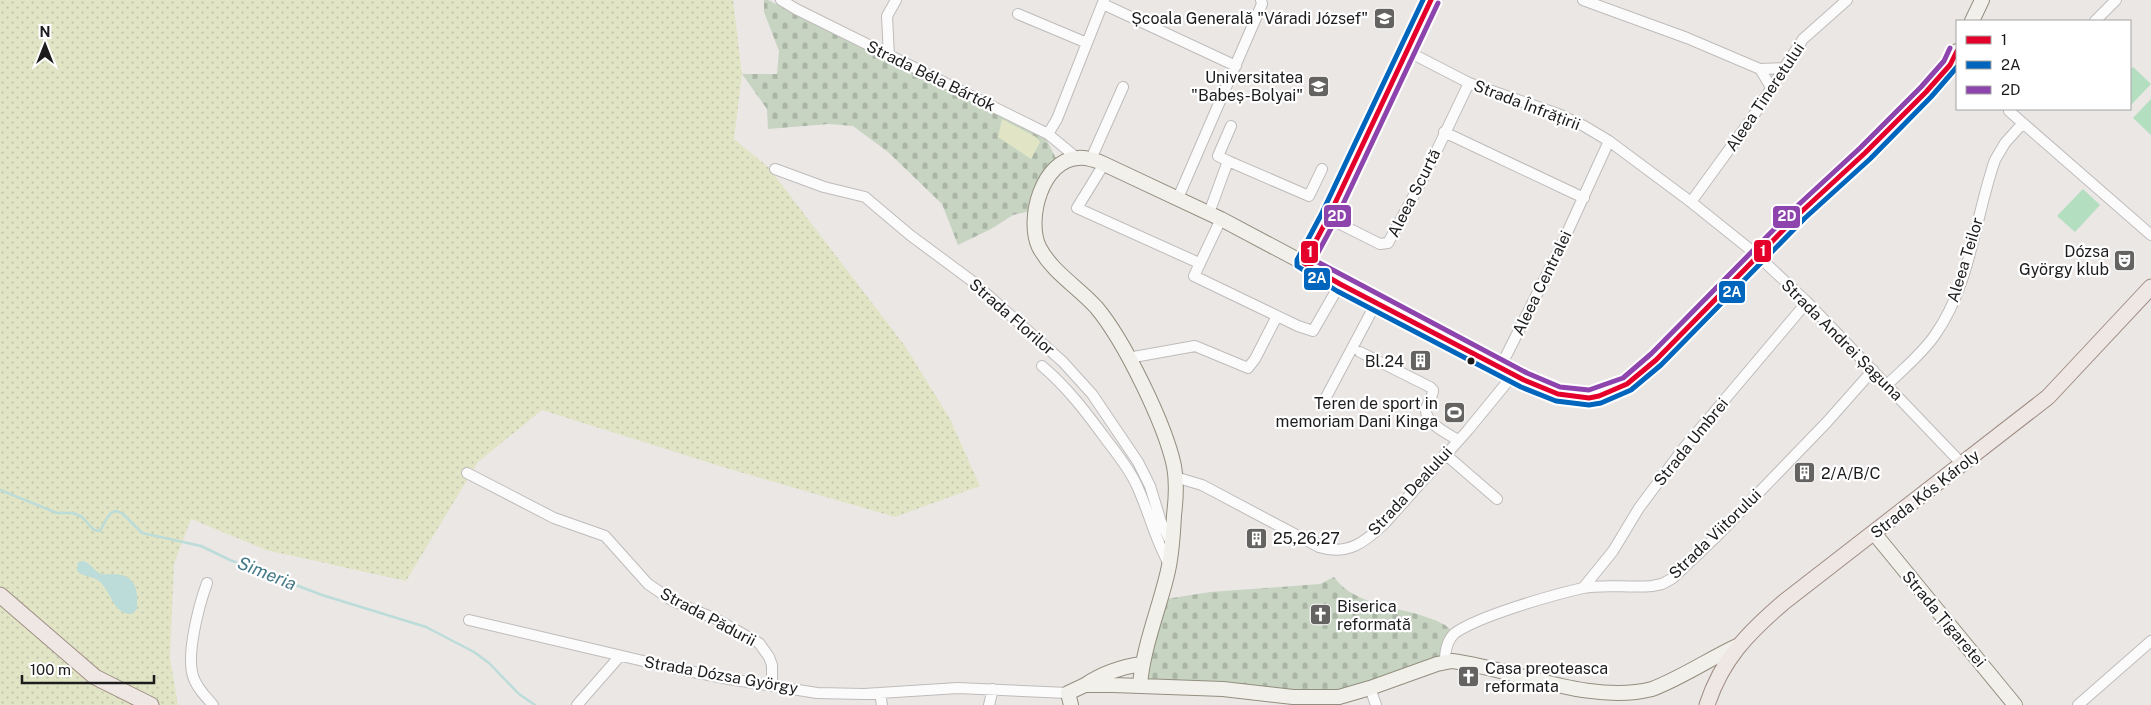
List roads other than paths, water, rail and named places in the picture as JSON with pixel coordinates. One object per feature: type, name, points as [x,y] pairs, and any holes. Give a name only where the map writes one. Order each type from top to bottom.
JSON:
[{"type":"main road","name":"Strada Kós Károly","points":[[1707,705],[1716,680],[1737,646],[1784,602],[1963,465],[2048,397],[2151,287]]},
{"type":"main road","points":[[0,595],[95,677],[151,705]]},
{"type":"street","name":"Strada Béla Bártók","points":[[781,0],[796,10],[1048,134],[1091,160]]},
{"type":"street","points":[[889,56],[887,16],[896,0]]},
{"type":"street","points":[[1178,198],[1262,4],[1261,0]]},
{"type":"street","points":[[1304,263],[1328,218],[1431,0]]},
{"type":"street","points":[[1583,0],[1687,38],[1760,69],[1785,68]]},
{"type":"street","name":"Aleea Tineretului","points":[[1692,202],[1772,89],[1802,39],[1847,0]]},
{"type":"street","points":[[1972,20],[1982,0]]},
{"type":"street","points":[[2096,20],[2116,0]]},
{"type":"street","points":[[1048,134],[1057,119],[1103,2],[1236,66]]},
{"type":"street","points":[[1018,14],[1086,43]]},
{"type":"street","name":"Strada Înfrățirii","points":[[1407,51],[1469,82],[1558,114],[1584,126],[1609,141],[1692,202]]},
{"type":"street","points":[[1140,685],[1142,664],[1169,564],[1172,545],[1175,477],[1169,450],[1160,425],[1128,358],[1100,313],[1053,266],[1036,238],[1034,210],[1044,184],[1051,173],[1060,166],[1091,160],[1178,198],[1506,371],[1548,391],[1568,396],[1589,398],[1615,390],[1633,379],[1656,360],[1757,255],[1926,92],[1950,65],[1956,53]]},
{"type":"street","points":[[1760,69],[1772,89]]},
{"type":"street","name":"Aleea Scurtă","points":[[1328,218],[1380,244],[1388,242],[1426,173],[1469,82]]},
{"type":"street","points":[[1123,87],[1091,160],[1078,208],[1199,263]]},
{"type":"street","points":[[2010,110],[2151,236]]},
{"type":"street","name":"Aleea Teilor","points":[[1887,385],[1928,344],[1942,325],[1962,276],[1995,160],[2005,143],[2023,123]]},
{"type":"street","points":[[1231,126],[1218,156],[1310,196],[1322,169]]},
{"type":"street","points":[[1444,132],[1584,198]]},
{"type":"street","name":"Aleea Centralei","points":[[1506,371],[1609,141]]},
{"type":"street","points":[[1228,160],[1215,216],[1194,276],[1313,331],[1340,284]]},
{"type":"street","name":"Strada Florilor","points":[[775,169],[824,187],[865,197],[910,235],[972,281],[1064,362],[1092,394],[1138,462],[1150,486],[1161,522],[1172,545]]},
{"type":"street","name":"Strada Andrei Șaguna","points":[[1692,202],[1757,255],[1806,302],[1963,465]]},
{"type":"street","name":"Strada Umbrei","points":[[1584,588],[1613,550],[1639,508],[1683,449],[1806,302]]},
{"type":"street","points":[[1324,401],[1376,303]]},
{"type":"street","points":[[1128,358],[1195,346],[1248,368],[1255,359],[1277,316]]},
{"type":"street","points":[[1360,352],[1430,387],[1433,390],[1433,394],[1427,407],[1426,414],[1429,420],[1458,440]]},
{"type":"street","name":"Strada Florilor","points":[[1042,366],[1076,400],[1128,468],[1140,492],[1157,541],[1169,564]]},
{"type":"street","name":"Strada Viitorului","points":[[1445,661],[1447,645],[1455,633],[1518,607],[1584,588],[1652,586],[1662,584],[1673,578],[1814,436],[1873,370]]},
{"type":"street","name":"Strada Dealului","points":[[1175,477],[1202,485],[1319,547],[1339,551],[1360,543],[1385,523],[1458,440],[1506,371]]},
{"type":"street","points":[[1445,454],[1497,499]]},
{"type":"street","name":"Strada Pădurii","points":[[467,473],[554,518],[605,536],[648,584],[673,600],[716,619],[759,643],[765,650],[772,665],[772,686]]},
{"type":"street","name":"Strada Țigaretei","points":[[1874,533],[2015,705]]},
{"type":"street","points":[[206,583],[196,618],[192,667],[195,683],[213,705]]},
{"type":"street","name":"Strada Dózsa György","points":[[469,620],[620,656],[729,679],[817,693],[880,693],[958,688],[993,689],[1069,699]]},
{"type":"street","points":[[2078,705],[2151,641]]},
{"type":"street","points":[[1085,685],[1223,688],[1310,698],[1339,697],[1445,661],[1468,663],[1593,694],[1613,695],[1651,689],[1737,646]]},
{"type":"street","points":[[577,705],[620,656]]},
{"type":"street","points":[[1069,699],[1098,676],[1113,670],[1142,664]]},
{"type":"street","points":[[1370,688],[1376,705]]},
{"type":"street","points":[[989,705],[993,689]]},
{"type":"street","points":[[880,693],[882,705]]},
{"type":"water","points":[[83,561],[99,573],[122,575],[132,581],[136,590],[137,609],[132,614],[120,610],[99,581],[77,571],[78,562]]},
{"type":"waterway","name":"Simeria","points":[[0,490],[57,513],[73,513],[82,517],[94,530],[100,531],[112,512],[117,511],[123,514],[142,533],[201,546],[230,560],[322,595],[426,627],[474,652],[489,663],[519,694],[535,705]]},
{"type":"place","name":"Școala Generală \"Váradi József\"","points":[[1384,18]]},
{"type":"place","name":"Universitatea \"Babeș-Bolyai\"","points":[[1319,86]]},
{"type":"place","name":"Dózsa György klub","points":[[2125,260]]},
{"type":"place","name":"Bl.24","points":[[1420,361]]},
{"type":"place","name":"Teren de sport in memoriam Dani Kinga","points":[[1454,412]]},
{"type":"place","name":"2/A/B/C","points":[[1805,473]]},
{"type":"place","name":"25,26,27","points":[[1257,538]]},
{"type":"place","name":"Biserica reformată","points":[[1321,615]]},
{"type":"place","name":"Casa preoteasca reformata","points":[[1469,677]]}]
